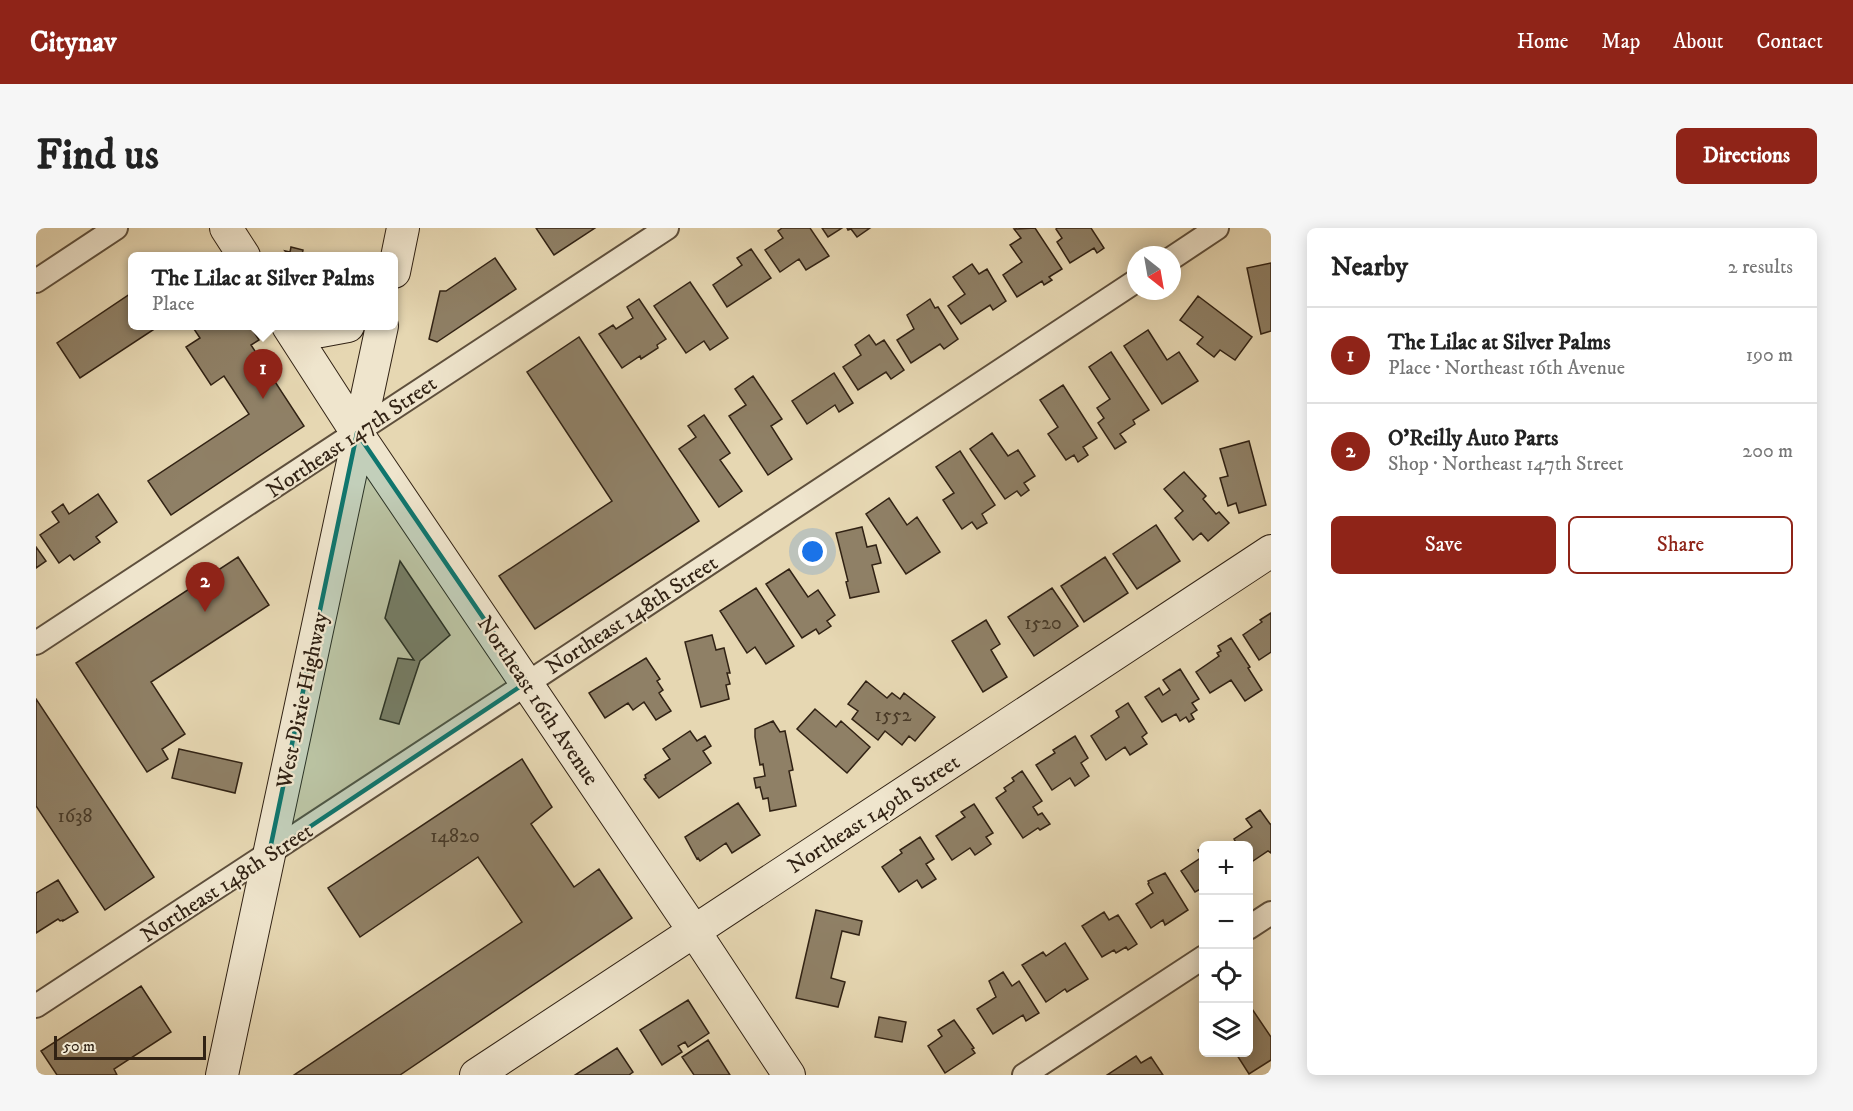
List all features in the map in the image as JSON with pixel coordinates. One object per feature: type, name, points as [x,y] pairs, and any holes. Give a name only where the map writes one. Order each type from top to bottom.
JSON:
[{"type":"street","points":[[36,281],[116,228]]},
{"type":"street","points":[[226,228],[241,252]]},
{"type":"street","points":[[398,252],[403,228]]},
{"type":"street","name":"Northeast 147th Street","points":[[36,643],[667,228]]},
{"type":"street","points":[[1181,252],[1217,228]]},
{"type":"street","name":"Northeast 148th Street","points":[[36,1006],[1127,287]]},
{"type":"street","name":"Northeast 16th Avenue","points":[[291,330],[357,433],[527,682],[789,1075]]},
{"type":"street","points":[[311,330],[326,330]]},
{"type":"street","name":"West Dixie Highway","points":[[222,1075],[357,433],[381,330]]},
{"type":"street","name":"Northeast 149th Street","points":[[476,1075],[1271,551]]},
{"type":"street","points":[[1253,925],[1271,913]]},
{"type":"street","points":[[1024,1075],[1199,960]]},
{"type":"highlighted area","points":[[357,433],[527,682],[269,854]]},
{"type":"building","points":[[536,228],[595,228],[554,255]]},
{"type":"building","points":[[782,228],[810,228],[829,256],[806,270],[799,259],[780,272],[765,250],[783,238],[778,231]]},
{"type":"building","points":[[822,228],[842,228],[828,237]]},
{"type":"building","points":[[847,228],[870,228],[857,237],[851,229]]},
{"type":"building","points":[[1035,228],[1062,269],[1049,277],[1052,280],[1044,285],[1042,281],[1017,297],[1003,275],[1022,262],[1010,245],[1021,238],[1014,229]]},
{"type":"building","points":[[1057,228],[1091,228],[1104,248],[1097,253],[1094,248],[1070,263],[1057,242],[1062,238]]},
{"type":"building","points":[[291,247],[303,250],[303,252],[290,252]]},
{"type":"building","points":[[751,249],[771,278],[727,307],[713,285],[742,265],[737,258]]},
{"type":"building","points":[[495,258],[516,289],[437,342],[429,339],[440,291],[446,291]]},
{"type":"building","points":[[1271,263],[1271,331],[1261,334],[1247,268]]},
{"type":"building","points":[[972,264],[979,274],[987,269],[1006,301],[993,310],[990,305],[961,324],[948,306],[965,294],[953,277]]},
{"type":"building","points":[[690,282],[728,338],[710,350],[704,341],[686,353],[654,306]]},
{"type":"building","points":[[128,295],[128,330],[153,330],[80,378],[57,343]]},
{"type":"building","points":[[1198,296],[1252,337],[1235,360],[1220,350],[1214,357],[1197,344],[1203,337],[1180,320]]},
{"type":"building","points":[[639,299],[666,339],[657,345],[658,348],[622,368],[599,334],[613,325],[616,329],[633,318],[627,307]]},
{"type":"building","points":[[930,299],[935,308],[938,307],[958,339],[944,349],[940,344],[911,363],[897,340],[914,329],[907,315]]},
{"type":"building","points":[[195,330],[253,330],[259,340],[251,345],[304,426],[171,515],[148,481],[249,414],[224,376],[211,385],[186,347],[200,338]]},
{"type":"building","points":[[1148,330],[1167,360],[1179,352],[1198,381],[1162,404],[1124,346]]},
{"type":"building","points":[[869,335],[876,345],[884,340],[904,370],[891,379],[886,372],[858,390],[843,367],[861,355],[855,345]]},
{"type":"building","points":[[579,337],[699,521],[535,629],[499,576],[612,501],[527,372]]},
{"type":"building","points":[[1111,352],[1149,410],[1133,420],[1135,424],[1120,434],[1126,442],[1115,449],[1098,423],[1104,418],[1097,408],[1110,399],[1089,367]]},
{"type":"building","points":[[834,373],[853,403],[839,412],[835,405],[807,424],[792,401]]},
{"type":"building","points":[[753,376],[782,419],[771,426],[792,459],[768,475],[729,416],[746,405],[735,389]]},
{"type":"building","points":[[1063,385],[1097,438],[1083,447],[1088,455],[1078,462],[1074,455],[1066,460],[1048,434],[1058,427],[1040,400]]},
{"type":"building","points":[[704,415],[730,453],[720,460],[742,491],[719,507],[679,449],[696,437],[688,426]]},
{"type":"building","points":[[992,433],[1008,456],[1018,450],[1035,476],[1024,483],[1029,490],[1021,496],[1017,491],[1005,499],[970,449]]},
{"type":"building","points":[[1249,441],[1266,505],[1239,513],[1236,503],[1228,506],[1220,478],[1228,476],[1220,449]]},
{"type":"building","points":[[960,451],[995,505],[982,514],[987,523],[977,529],[972,522],[962,529],[943,500],[954,493],[936,467]]},
{"type":"building","points":[[1184,472],[1206,496],[1203,499],[1216,514],[1219,512],[1229,523],[1208,541],[1201,533],[1193,540],[1175,518],[1183,511],[1164,489]]},
{"type":"building","points":[[98,494],[117,522],[96,537],[100,542],[74,560],[70,555],[59,563],[40,535],[59,522],[52,512],[63,504],[69,514]]},
{"type":"building","points":[[889,498],[907,525],[917,517],[940,552],[906,574],[866,514]]},
{"type":"building","points":[[1156,525],[1180,561],[1137,589],[1113,554]]},
{"type":"building","points":[[862,527],[867,547],[876,545],[881,563],[872,565],[879,592],[850,598],[836,533]]},
{"type":"building","points":[[36,547],[46,561],[36,568]]},
{"type":"building","points":[[238,557],[269,605],[151,682],[185,734],[162,749],[168,759],[147,772],[76,663]]},
{"type":"building","points":[[1105,557],[1128,593],[1084,622],[1061,586]]},
{"type":"building","points":[[400,561],[450,635],[420,661],[399,724],[380,719],[398,658],[414,660],[385,618]]},
{"type":"building","points":[[789,569],[808,597],[818,590],[835,615],[827,621],[831,626],[819,634],[816,629],[802,638],[766,584]]},
{"type":"building","points":[[756,588],[794,646],[766,664],[755,647],[747,653],[720,611]]},
{"type":"building","points":[[1052,588],[1078,626],[1034,656],[1008,617]]},
{"type":"building","points":[[1271,613],[1271,652],[1259,660],[1243,635]]},
{"type":"building","points":[[986,620],[1000,644],[991,650],[1007,677],[983,692],[952,641]]},
{"type":"building","points":[[712,635],[716,650],[724,648],[730,673],[727,673],[730,684],[726,685],[729,699],[701,707],[685,642]]},
{"type":"building","points":[[1231,638],[1262,690],[1245,701],[1231,680],[1210,693],[1196,672],[1219,656],[1217,653],[1221,651],[1218,646]]},
{"type":"building","points":[[646,658],[660,679],[657,681],[663,690],[659,693],[671,711],[656,720],[644,702],[633,710],[628,703],[605,718],[589,693]]},
{"type":"building","points":[[1180,669],[1199,699],[1192,703],[1197,710],[1191,714],[1194,719],[1189,722],[1186,717],[1180,721],[1176,714],[1162,722],[1145,697],[1159,688],[1163,695],[1170,690],[1163,680]]},
{"type":"building","points":[[866,681],[887,698],[892,693],[900,699],[904,693],[935,717],[915,741],[909,736],[902,745],[885,731],[878,740],[852,719],[858,711],[848,704]]},
{"type":"building","points":[[36,699],[154,877],[105,910],[36,806]]},
{"type":"building","points":[[1128,703],[1147,733],[1142,737],[1147,744],[1130,755],[1125,747],[1106,760],[1091,736],[1119,717],[1116,711]]},
{"type":"building","points":[[815,709],[836,727],[841,721],[870,747],[847,773],[797,729]]},
{"type":"building","points":[[773,721],[780,732],[785,731],[793,770],[789,771],[796,806],[770,811],[768,798],[763,799],[760,787],[756,788],[754,778],[765,776],[763,764],[760,765],[755,729]]},
{"type":"building","points":[[690,731],[697,741],[705,736],[711,746],[703,751],[711,763],[659,798],[644,779],[645,775],[670,759],[663,749]]},
{"type":"building","points":[[1075,736],[1088,758],[1081,763],[1089,776],[1075,786],[1070,778],[1052,790],[1036,765],[1055,753],[1053,750]]},
{"type":"building","points":[[179,749],[242,763],[235,793],[172,778]]},
{"type":"building","points":[[522,759],[552,807],[531,824],[574,887],[599,869],[632,918],[400,1075],[294,1075],[522,922],[478,857],[360,937],[328,888]]},
{"type":"building","points":[[1022,771],[1042,801],[1033,807],[1038,815],[1042,813],[1050,824],[1040,830],[1038,828],[1023,838],[996,798],[1014,781],[1012,778]]},
{"type":"building","points":[[738,803],[760,835],[732,853],[726,843],[700,861],[697,859],[685,837]]},
{"type":"building","points":[[974,804],[993,833],[986,837],[991,844],[975,855],[970,848],[952,860],[936,836],[965,817],[961,812]]},
{"type":"building","points":[[1260,810],[1271,824],[1271,853],[1268,851],[1253,861],[1253,841],[1235,841],[1234,839],[1252,827],[1246,819]]},
{"type":"building","points":[[920,837],[934,859],[926,864],[936,879],[922,888],[917,880],[899,892],[882,867],[902,853],[900,850]]},
{"type":"building","points":[[1199,859],[1199,890],[1195,892],[1181,871]]},
{"type":"building","points":[[1165,873],[1188,910],[1165,925],[1163,920],[1151,928],[1136,904],[1153,893],[1148,881]]},
{"type":"building","points":[[58,880],[78,912],[63,921],[58,919],[36,933],[36,893]]},
{"type":"building","points":[[816,910],[862,921],[859,935],[842,931],[831,978],[845,982],[838,1007],[796,998]]},
{"type":"building","points":[[1104,912],[1109,920],[1118,915],[1137,944],[1128,950],[1126,947],[1116,953],[1114,950],[1102,957],[1082,926]]},
{"type":"building","points":[[1065,943],[1088,979],[1067,992],[1065,989],[1046,1002],[1022,965],[1043,952],[1046,956]]},
{"type":"building","points":[[1003,972],[1012,986],[1019,981],[1039,1013],[1026,1021],[1023,1015],[993,1034],[977,1009],[996,997],[989,981]]},
{"type":"building","points":[[141,986],[171,1032],[114,1069],[117,1075],[57,1075],[41,1051]]},
{"type":"building","points":[[688,1000],[709,1033],[688,1047],[685,1042],[678,1046],[682,1052],[662,1065],[640,1030]]},
{"type":"building","points":[[1253,1010],[1271,1037],[1271,1060],[1249,1074],[1238,1057],[1253,1057]]},
{"type":"building","points":[[879,1017],[906,1022],[902,1042],[875,1037]]},
{"type":"building","points":[[954,1020],[974,1048],[972,1049],[975,1053],[945,1073],[928,1046],[942,1036],[938,1030]]},
{"type":"building","points":[[708,1040],[730,1075],[694,1075],[682,1057]]},
{"type":"building","points":[[617,1048],[633,1072],[629,1075],[575,1075]]},
{"type":"building","points":[[1136,1056],[1141,1063],[1151,1057],[1163,1075],[1107,1075]]},
{"type":"place","name":"The Lilac at Silver Palms","points":[[263,399]]},
{"type":"place","name":"O'Reilly Auto Parts","points":[[205,612]]}]
